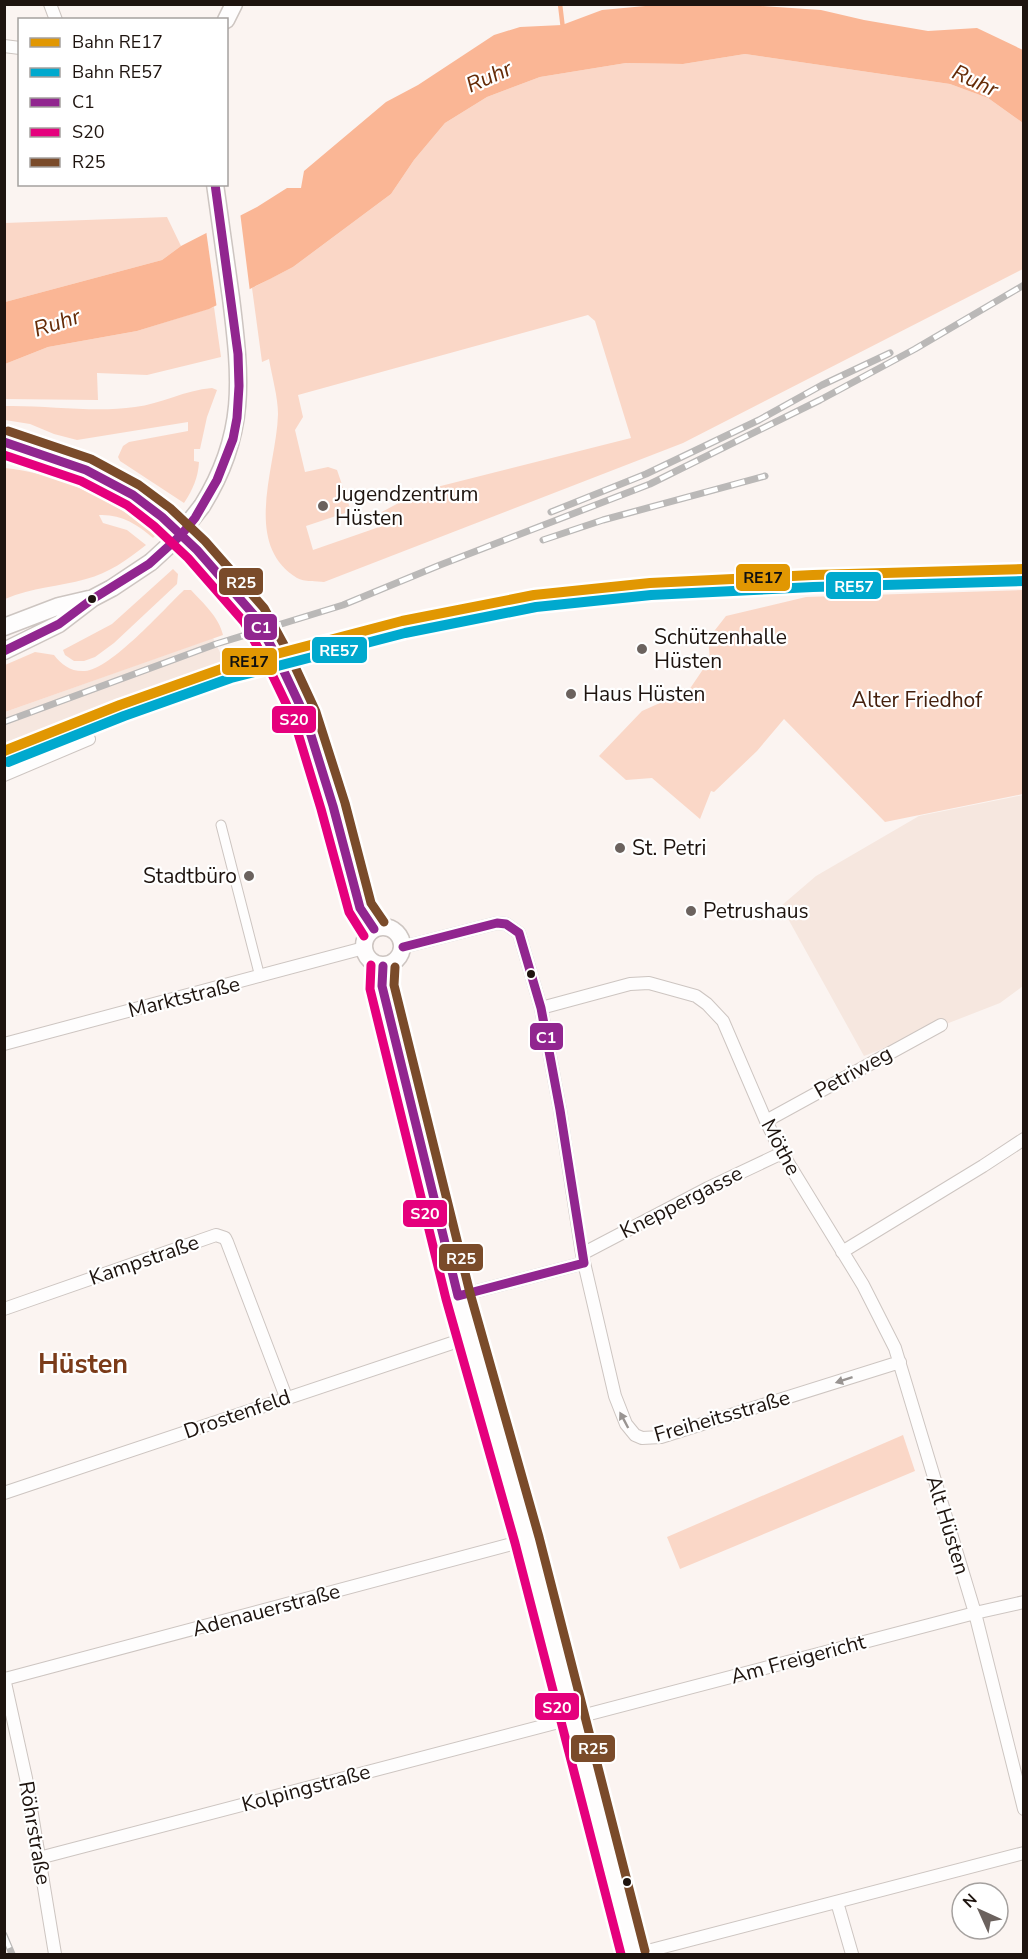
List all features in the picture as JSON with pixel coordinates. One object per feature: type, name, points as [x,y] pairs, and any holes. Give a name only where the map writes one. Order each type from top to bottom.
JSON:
[{"type":"street","points":[[227,18],[234,4]]},
{"type":"street","points":[[4,651],[59,624],[93,598],[151,562],[176,539],[202,506],[220,473],[231,442],[239,390],[238,354],[215,186]]},
{"type":"street","points":[[4,442],[86,470],[134,495],[162,517],[197,550],[254,615],[305,716],[333,806],[360,908],[374,929]]},
{"type":"street","points":[[4,454],[30,451]]},
{"type":"street","points":[[4,627],[59,606],[93,598]]},
{"type":"street","points":[[4,775],[88,739]]},
{"type":"street","points":[[221,825],[260,977]]},
{"type":"street","name":"Freiheitsstraße","points":[[403,947],[497,923],[506,924],[519,933],[541,1008],[560,1110],[583,1258],[603,1350],[620,1413],[630,1431],[642,1438],[661,1437],[900,1362]]},
{"type":"street","points":[[385,927],[391,928],[399,936],[403,947],[394,962],[382,966],[370,960],[364,948],[366,938],[374,929],[385,927]]},
{"type":"street","name":"Marktstraße","points":[[4,1044],[364,948]]},
{"type":"street","points":[[382,966],[382,986],[458,1296],[527,1540],[634,1954],[1023,1853]]},
{"type":"street","name":"Möthe","points":[[541,1008],[639,983],[649,983],[696,996],[717,1014],[726,1027],[765,1121],[842,1252]]},
{"type":"street","name":"Petriweg","points":[[765,1121],[941,1025]]},
{"type":"street","points":[[842,1252],[1023,1139]]},
{"type":"street","name":"Kneppergasse","points":[[458,1296],[583,1258],[708,1188],[782,1153]]},
{"type":"street","name":"Kampstraße","points":[[4,1309],[216,1235],[220,1236],[227,1242],[286,1397]]},
{"type":"street","name":"Alt Hüsten","points":[[842,1252],[873,1302],[900,1362],[975,1612],[1023,1809]]},
{"type":"street","name":"Drostenfeld","points":[[4,1493],[470,1337]]},
{"type":"street","name":"Adenauerstraße","points":[[5,1678],[527,1540]]},
{"type":"street","name":"Am Freigericht","points":[[573,1718],[975,1612],[1023,1602]]},
{"type":"street","name":"Röhrstraße","points":[[5,1678],[16,1728],[55,1954]]},
{"type":"street","name":"Kolpingstraße","points":[[39,1858],[573,1718]]},
{"type":"street","points":[[837,1902],[852,1954]]},
{"type":"shaded area","points":[[213,638],[231,675],[122,713],[5,760],[5,712]]},
{"type":"shaded area","points":[[1023,795],[1023,986],[1000,1003],[864,1056],[781,906],[816,876],[919,816]]},
{"type":"green space","points":[[745,54],[950,84],[988,98],[1023,123],[1023,269],[683,443],[324,582],[297,578],[280,563],[270,545],[266,525],[266,502],[278,407],[269,359],[262,362],[252,288],[293,267],[391,194],[414,160],[445,123],[487,97],[540,77],[626,63],[683,64]],"holes":[[[588,315],[595,321],[631,438],[421,491],[378,514],[382,526],[313,550],[306,526],[351,511],[337,470],[328,467],[305,472],[295,430],[303,417],[298,395]]]},
{"type":"green space","points":[[167,217],[181,246],[162,260],[5,302],[5,223]]},
{"type":"green space","points":[[214,307],[221,357],[147,375],[97,373],[98,400],[5,399],[5,364],[48,347],[137,331]]},
{"type":"green space","points":[[212,388],[217,390],[207,417],[200,449],[194,449],[194,461],[199,462],[198,473],[184,503],[120,461],[118,457],[123,446],[129,442],[188,431],[188,422],[77,440],[30,424],[5,420],[5,406],[119,409],[145,405],[192,391]]},
{"type":"green space","points":[[5,468],[47,476],[85,490],[122,510],[157,534],[153,538],[128,521],[114,516],[99,515],[103,523],[127,530],[146,545],[118,565],[102,573],[76,582],[26,592],[5,599]]},
{"type":"green space","points":[[173,569],[178,574],[177,584],[114,643],[95,657],[84,661],[74,661],[65,655],[63,650],[112,624]]},
{"type":"green space","points":[[184,590],[191,590],[205,605],[218,622],[223,635],[5,712],[5,665],[35,652],[54,655],[71,669],[85,671],[96,668],[122,650]]},
{"type":"green space","name":"Alter Friedhof","points":[[1023,590],[1023,794],[885,822],[784,719],[757,751],[714,792],[711,791],[700,819],[652,778],[626,780],[599,756],[642,711],[689,690],[710,659],[708,639],[726,616],[806,597]]},
{"type":"green space","points":[[903,1435],[915,1471],[680,1569],[667,1537]]},
{"type":"water","name":"Ruhr","points":[[656,5],[747,5],[821,10],[928,31],[977,28],[1023,50],[1023,123],[988,98],[950,84],[745,54],[683,64],[626,63],[540,77],[487,97],[445,123],[414,160],[391,194],[293,267],[209,309],[137,331],[48,347],[5,364],[5,302],[162,260],[181,246],[257,207],[287,188],[301,188],[304,171],[386,102],[418,85],[494,35],[520,27],[562,25],[602,10]]},
{"type":"pier","points":[[240,212],[250,292],[217,309],[206,230]]},
{"type":"waterway","points":[[560,4],[563,29]]},
{"type":"railway","points":[[4,722],[216,644],[343,605],[650,484],[820,400],[915,349],[1024,285]]},
{"type":"railway","points":[[551,512],[646,474],[759,420],[822,385],[890,353]]},
{"type":"railway","points":[[543,540],[603,520],[765,476]]},
{"type":"railway","points":[[4,1935],[12,1954]]},
{"type":"rail line","name":"RE17","points":[[4,751],[120,705],[227,667],[402,621],[534,595],[650,583],[813,575],[1024,569]]},
{"type":"rail line","name":"RE57","points":[[8,762],[124,716],[231,678],[405,633],[536,607],[651,595],[813,587],[1024,581]]},
{"type":"transit line","name":"C1","points":[[4,651],[59,624],[91,600],[149,564],[181,535],[195,518],[217,480],[233,439],[239,386],[238,354],[215,186]]},
{"type":"transit line","name":"R25","points":[[8,431],[91,459],[139,485],[170,508],[205,541],[264,608],[316,712],[345,803],[371,903],[384,922]]},
{"type":"transit line","name":"C1","points":[[4,442],[86,470],[133,495],[162,517],[197,550],[254,615],[305,716],[333,806],[360,908],[374,929]]},
{"type":"transit line","name":"S20","points":[[4,455],[81,481],[127,505],[154,526],[188,558],[244,622],[294,720],[349,912],[364,936]]},
{"type":"transit line","name":"C1","points":[[403,947],[497,923],[506,924],[519,933],[541,1008],[584,1263]]},
{"type":"transit line","name":"S20","points":[[371,965],[370,989],[446,1299],[515,1543],[621,1954]]},
{"type":"transit line","name":"C1","points":[[383,966],[382,986],[458,1296]]},
{"type":"transit line","name":"R25","points":[[395,967],[394,985],[470,1293],[539,1537],[645,1951]]},
{"type":"transit line","name":"C1","points":[[458,1296],[584,1263]]},
{"type":"place","name":"Jugendzentrum Hüsten","points":[[323,506]]},
{"type":"place","name":"Schützenhalle Hüsten","points":[[642,649]]},
{"type":"place","name":"Haus Hüsten","points":[[571,694]]},
{"type":"place","name":"St. Petri","points":[[620,848]]},
{"type":"place","name":"Stadtbüro","points":[[249,876]]},
{"type":"place","name":"Petrushaus","points":[[691,911]]},
{"type":"district","name":"Hüsten","points":[[83,1364]]}]
